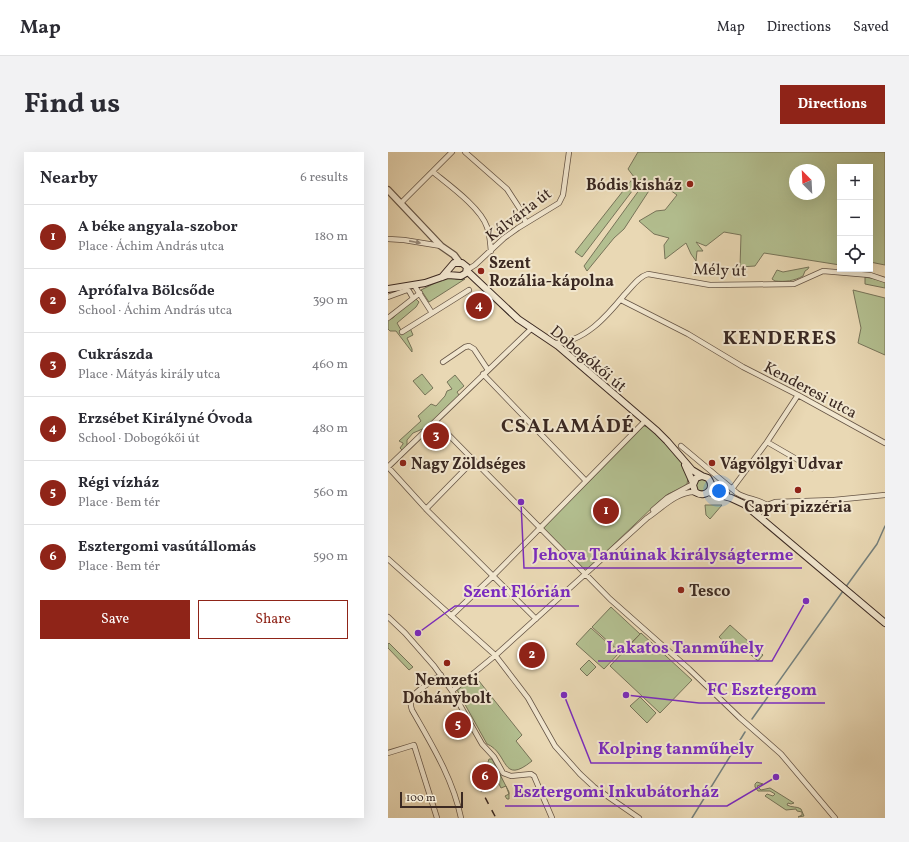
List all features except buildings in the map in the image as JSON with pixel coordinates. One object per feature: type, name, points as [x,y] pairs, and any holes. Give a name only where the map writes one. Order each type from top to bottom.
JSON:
[{"type":"main road","points":[[452,275],[450,271],[455,264]]},
{"type":"main road","points":[[388,289],[425,283],[452,275],[461,276],[466,270],[464,264],[455,264],[442,277]]},
{"type":"main road","name":"Dobogókői út","points":[[466,270],[518,319],[554,343],[667,440],[692,470],[702,476]]},
{"type":"main road","name":"Dobogókői út","points":[[681,458],[693,484]]},
{"type":"main road","points":[[711,484],[711,488],[708,492],[702,495],[696,492],[693,488],[696,478],[702,476],[708,478],[711,484],[731,498]]},
{"type":"main road","points":[[708,492],[731,498],[744,504],[885,623]]},
{"type":"street","points":[[401,203],[452,152]]},
{"type":"street","points":[[465,152],[507,189],[520,209],[526,223]]},
{"type":"street","name":"Kálvária út","points":[[466,270],[474,266],[504,238],[550,209],[561,200],[569,152]]},
{"type":"street","points":[[433,172],[476,210],[484,220],[488,228],[491,251]]},
{"type":"street","points":[[388,190],[441,246],[453,255],[455,264]]},
{"type":"street","points":[[388,239],[441,246]]},
{"type":"street","name":"Mély út","points":[[554,343],[570,342],[587,333],[621,300],[639,278],[648,274],[710,285],[794,284],[823,271],[870,276],[885,280]]},
{"type":"street","points":[[414,285],[432,313]]},
{"type":"street","points":[[388,297],[407,290],[413,298]]},
{"type":"street","points":[[402,332],[468,290]]},
{"type":"street","points":[[388,318],[420,293]]},
{"type":"street","name":"Kenderesi utca","points":[[621,300],[688,334],[743,367],[798,395],[885,443]]},
{"type":"street","points":[[532,328],[388,467],[426,509],[536,619]]},
{"type":"street","points":[[442,362],[465,347],[470,346],[474,349],[488,370]]},
{"type":"street","points":[[484,374],[586,481]]},
{"type":"street","points":[[732,490],[767,442],[798,395]]},
{"type":"street","points":[[451,616],[493,576],[645,421]]},
{"type":"street","points":[[436,422],[585,575],[628,616],[690,669],[781,754],[835,818]]},
{"type":"street","points":[[767,442],[812,468]]},
{"type":"street","points":[[681,446],[740,496],[762,502],[767,505]]},
{"type":"street","points":[[426,509],[474,460]]},
{"type":"street","points":[[647,518],[659,504],[693,484]]},
{"type":"street","points":[[452,691],[536,619],[647,518],[672,499],[687,493],[696,492]]},
{"type":"street","points":[[758,515],[767,505],[779,501],[834,500],[885,495]]},
{"type":"street","points":[[388,559],[495,655],[528,698],[555,746],[594,787],[639,818]]},
{"type":"street","points":[[388,617],[416,645],[441,675],[452,691],[482,744],[494,757],[503,773],[514,776],[531,774],[534,776],[552,818]]},
{"type":"street","points":[[441,675],[414,695],[411,700],[411,705],[438,754],[456,796],[461,818]]},
{"type":"street","points":[[388,752],[414,745],[436,818]]},
{"type":"green space","points":[[638,152],[885,152],[885,265],[873,263],[873,164],[837,164],[837,265],[764,253],[755,266],[740,267],[741,235],[724,232],[706,246],[696,242],[703,251],[697,251],[696,261],[686,243],[665,259],[664,245],[669,238],[654,234],[639,221],[656,211],[665,210],[677,195],[656,180],[624,229],[614,238],[587,271],[584,266],[645,182],[642,178],[582,257],[575,252],[634,177],[628,169]]},
{"type":"green space","points":[[809,267],[803,276],[796,279],[789,281],[775,281],[772,279],[777,270],[783,272]]},
{"type":"green space","points":[[449,276],[456,279],[465,279],[429,302],[421,290]]},
{"type":"green space","points":[[865,277],[885,281],[885,288],[865,284]]},
{"type":"green space","points":[[853,290],[885,298],[885,355],[858,343],[861,328]]},
{"type":"green space","points":[[416,299],[419,302],[416,307],[397,323],[401,330],[410,328],[413,335],[407,338],[412,352],[396,331],[390,331],[388,329],[388,320],[393,318],[403,308]]},
{"type":"green space","points":[[422,374],[433,388],[425,395],[413,381]]},
{"type":"green space","points":[[455,375],[464,386],[457,392],[459,395],[458,398],[425,428],[413,433],[407,440],[407,446],[402,450],[400,448],[403,443],[399,441],[421,421],[418,416],[431,404],[436,406],[445,396],[447,391],[452,389],[447,382]]},
{"type":"green space","points":[[644,426],[648,427],[663,441],[683,464],[688,478],[687,484],[682,488],[668,494],[589,568],[583,568],[542,529]]},
{"type":"green space","points":[[703,478],[709,482],[707,491],[697,492],[695,483]]},
{"type":"green space","points":[[705,505],[722,505],[710,519],[706,515]]},
{"type":"green space","points":[[611,607],[640,634],[621,653],[592,627]]},
{"type":"green space","points":[[730,625],[749,642],[738,654],[719,637]]},
{"type":"green space","points":[[591,628],[619,653],[604,669],[576,644]]},
{"type":"green space","points":[[641,633],[692,680],[660,713],[610,666]]},
{"type":"green space","points":[[389,643],[413,667],[409,670],[388,648]]},
{"type":"green space","points":[[750,643],[763,655],[758,661],[744,649]]},
{"type":"green space","points":[[589,660],[596,667],[587,676],[580,669]]},
{"type":"green space","points":[[475,676],[522,735],[516,741],[532,761],[522,768],[515,770],[510,769],[494,748],[487,744],[457,690]]},
{"type":"green space","points":[[640,697],[656,713],[647,723],[630,706]]},
{"type":"green space","points":[[489,759],[492,759],[506,786],[501,788],[488,762]]},
{"type":"green space","points":[[757,782],[763,784],[757,786],[761,790],[770,788],[794,803],[788,803],[787,805],[801,809],[804,816],[798,817],[802,815],[802,812],[797,811],[796,809],[786,810],[765,796],[767,794],[773,796],[775,794],[770,791],[758,791],[755,787]]},
{"type":"green space","points":[[509,794],[509,799],[507,799],[505,796]]},
{"type":"waterway","points":[[477,284],[510,316],[526,328]]},
{"type":"waterway","points":[[845,588],[877,544],[885,526]]},
{"type":"waterway","points":[[752,719],[843,591]]},
{"type":"waterway","points":[[692,818],[745,732]]},
{"type":"railway","points":[[472,773],[496,818]]},
{"type":"place","name":"Bódis kisház","points":[[690,184]]},
{"type":"place","name":"Szent Rozália-kápolna","points":[[481,271]]},
{"type":"place","name":"Erzsébet Királyné Óvoda","points":[[479,306]]},
{"type":"place","name":"Cukrászda","points":[[436,436]]},
{"type":"place","name":"Nagy Zöldséges","points":[[403,463]]},
{"type":"place","name":"Vágvölgyi Udvar","points":[[712,463]]},
{"type":"place","name":"Capri pizzéria","points":[[798,490]]},
{"type":"place","name":"Jehova Tanúinak királyságterme","points":[[521,502]]},
{"type":"place","name":"A béke angyala-szobor","points":[[606,511]]},
{"type":"place","name":"Tesco","points":[[681,590]]},
{"type":"place","name":"Lakatos Tanműhely","points":[[806,601]]},
{"type":"place","name":"Szent Flórián","points":[[418,633]]},
{"type":"place","name":"Aprófalva Bölcsőde","points":[[532,655]]},
{"type":"place","name":"Nemzeti Dohánybolt","points":[[447,663]]},
{"type":"place","name":"Kolping tanműhely","points":[[564,695]]},
{"type":"place","name":"FC Esztergom","points":[[626,695]]},
{"type":"place","name":"Régi vízház","points":[[458,725]]},
{"type":"place","name":"Esztergomi vasútállomás","points":[[485,777]]},
{"type":"place","name":"Esztergomi Inkubátorház","points":[[776,777]]},
{"type":"district","name":"KENDERES","points":[[780,337]]},
{"type":"district","name":"CSALAMÁDÉ","points":[[568,425]]}]
